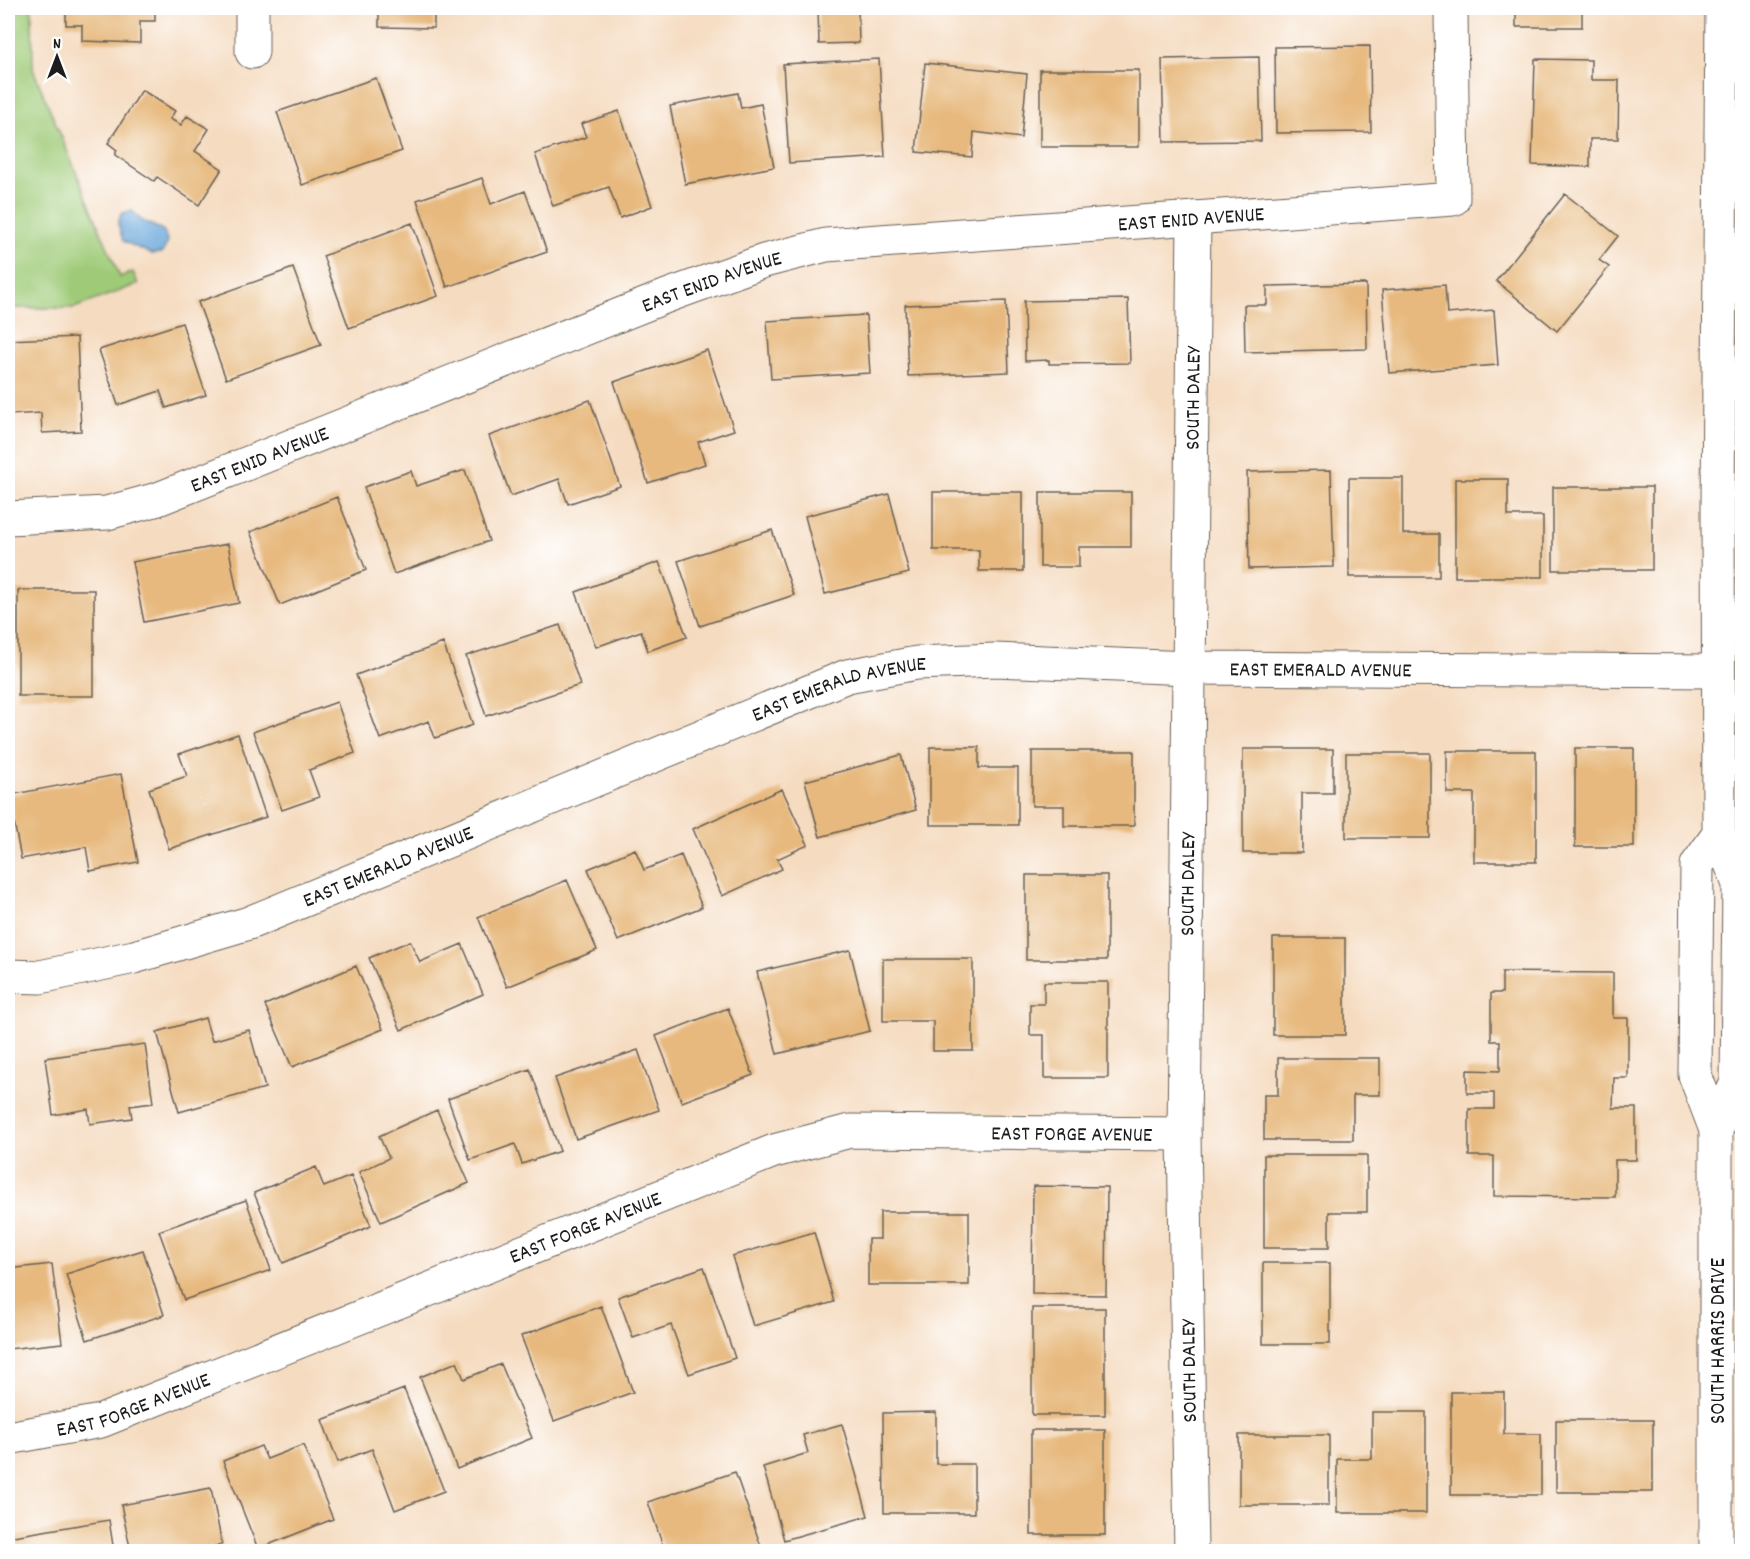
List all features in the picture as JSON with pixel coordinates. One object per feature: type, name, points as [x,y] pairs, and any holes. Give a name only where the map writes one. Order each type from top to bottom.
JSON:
[{"type":"street","points":[[252,8],[252,52]]},
{"type":"street","name":"EAST ENID AVENUE","points":[[8,518],[107,513],[158,499],[667,296],[764,261],[826,245],[1453,199],[1451,8]]},
{"type":"street","name":"SOUTH HARRIS DRIVE","points":[[1716,1551],[1716,1130],[1695,1075],[1695,1063],[1697,865],[1719,834],[1722,8]]},
{"type":"street","name":"SOUTH DALEY","points":[[1191,1551],[1184,1134],[1194,218]]},
{"type":"street","name":"EAST EMERALD AVENUE","points":[[8,976],[40,976],[134,957],[249,923],[847,676],[917,663],[995,660],[1189,668],[1718,671]]},
{"type":"street","name":"EAST FORGE AVENUE","points":[[8,1438],[101,1421],[763,1155],[850,1131],[1184,1134]]},
{"type":"green space","points":[[8,8],[32,8],[33,69],[120,277],[133,272],[138,284],[74,308],[8,308]]},
{"type":"water","points":[[131,210],[143,221],[163,230],[168,242],[162,253],[151,254],[123,241],[118,224],[121,214]]},
{"type":"building","points":[[66,8],[155,8],[155,21],[140,21],[140,43],[82,41],[82,25],[66,25]]},
{"type":"building","points":[[379,8],[434,8],[434,28],[379,27]]},
{"type":"building","points":[[818,8],[858,8],[859,43],[819,44]]},
{"type":"building","points":[[1516,8],[1582,8],[1582,27],[1516,27]]},
{"type":"building","points":[[1370,46],[1371,132],[1276,133],[1275,47]]},
{"type":"building","points":[[1259,57],[1261,141],[1164,142],[1162,59]]},
{"type":"building","points":[[879,59],[885,157],[789,163],[783,64]]},
{"type":"building","points":[[1535,59],[1591,60],[1591,80],[1619,80],[1618,139],[1590,139],[1590,167],[1532,165]]},
{"type":"building","points":[[925,63],[1027,74],[1021,138],[974,132],[972,157],[916,152]]},
{"type":"building","points":[[1040,70],[1139,70],[1139,147],[1040,147]]},
{"type":"building","points":[[376,78],[402,151],[302,185],[277,112]]},
{"type":"building","points":[[142,90],[175,111],[170,119],[181,125],[187,116],[209,129],[195,151],[222,169],[199,205],[157,177],[154,181],[115,155],[117,150],[108,143]]},
{"type":"building","points":[[738,93],[741,108],[761,104],[774,167],[685,184],[670,106]]},
{"type":"building","points":[[619,111],[652,206],[620,218],[609,187],[553,206],[535,154],[586,137],[581,124]]},
{"type":"building","points":[[482,178],[491,204],[525,191],[547,252],[447,287],[417,200]]},
{"type":"building","points":[[1565,194],[1618,236],[1599,260],[1609,267],[1557,331],[1496,281]]},
{"type":"building","points":[[412,223],[438,296],[349,328],[323,256]]},
{"type":"building","points":[[293,268],[321,345],[226,379],[198,302]]},
{"type":"building","points":[[1366,284],[1367,349],[1245,352],[1244,305],[1267,305],[1267,286]]},
{"type":"building","points":[[1445,285],[1447,314],[1494,310],[1498,365],[1389,373],[1382,290]]},
{"type":"building","points":[[1128,299],[1130,363],[1049,364],[1049,360],[1025,361],[1024,301]]},
{"type":"building","points":[[1006,301],[1009,372],[908,376],[905,305]]},
{"type":"building","points":[[866,315],[870,373],[771,379],[767,321]]},
{"type":"building","points":[[182,323],[206,395],[166,408],[160,391],[118,405],[99,350]]},
{"type":"building","points":[[77,337],[81,431],[42,433],[41,413],[8,415],[8,340]]},
{"type":"building","points":[[707,350],[734,430],[698,442],[705,464],[648,483],[614,382]]},
{"type":"building","points":[[590,400],[620,486],[568,504],[559,479],[511,496],[489,436]]},
{"type":"building","points":[[465,470],[489,541],[394,574],[364,487],[411,471],[416,486]]},
{"type":"building","points":[[1331,470],[1334,567],[1249,569],[1247,472]]},
{"type":"building","points":[[1349,478],[1403,478],[1403,534],[1439,534],[1439,577],[1349,577]]},
{"type":"building","points":[[1455,479],[1508,479],[1508,516],[1543,516],[1543,577],[1455,577]]},
{"type":"building","points":[[1553,487],[1652,487],[1652,570],[1553,570]]},
{"type":"building","points":[[933,492],[1023,492],[1023,571],[979,571],[979,550],[933,550]]},
{"type":"building","points":[[1040,492],[1131,492],[1131,547],[1079,547],[1079,567],[1040,567]]},
{"type":"building","points":[[889,494],[909,573],[825,594],[805,516]]},
{"type":"building","points":[[337,497],[366,570],[280,605],[250,532]]},
{"type":"building","points":[[772,530],[794,595],[700,626],[678,561]]},
{"type":"building","points":[[228,544],[239,603],[144,622],[132,562]]},
{"type":"building","points":[[659,562],[687,637],[648,651],[641,631],[596,647],[576,592]]},
{"type":"building","points":[[18,590],[94,590],[94,696],[18,696]]},
{"type":"building","points":[[560,625],[580,685],[486,716],[466,656]]},
{"type":"building","points":[[443,643],[473,725],[435,738],[429,721],[380,739],[356,675]]},
{"type":"building","points":[[337,702],[355,753],[309,770],[319,797],[282,810],[253,732]]},
{"type":"building","points":[[238,734],[266,817],[169,849],[149,789],[187,776],[179,754]]},
{"type":"building","points":[[930,747],[979,747],[979,768],[1018,768],[1018,825],[930,825]]},
{"type":"building","points":[[1575,748],[1634,748],[1634,847],[1575,847]]},
{"type":"building","points":[[1243,749],[1333,749],[1333,793],[1302,793],[1302,853],[1243,853]]},
{"type":"building","points":[[1032,751],[1134,751],[1134,826],[1064,826],[1064,806],[1032,806]]},
{"type":"building","points":[[1447,751],[1536,751],[1536,862],[1474,862],[1474,793],[1447,793]]},
{"type":"building","points":[[1346,753],[1430,753],[1430,838],[1346,838]]},
{"type":"building","points":[[901,755],[916,810],[820,837],[805,781]]},
{"type":"building","points":[[121,774],[138,862],[90,871],[86,847],[21,859],[9,795]]},
{"type":"building","points":[[782,789],[808,845],[777,859],[782,869],[722,896],[693,829]]},
{"type":"building","points":[[635,849],[644,870],[681,855],[702,907],[618,941],[588,869]]},
{"type":"building","points":[[1026,875],[1107,875],[1107,960],[1026,960]]},
{"type":"building","points":[[567,880],[597,950],[507,987],[478,917]]},
{"type":"building","points":[[1273,938],[1345,938],[1345,1035],[1273,1035]]},
{"type":"building","points":[[410,941],[420,962],[462,944],[483,994],[401,1030],[369,958]]},
{"type":"building","points":[[850,950],[870,1031],[777,1054],[757,972]]},
{"type":"building","points":[[883,959],[973,959],[973,1051],[933,1051],[933,1021],[883,1021]]},
{"type":"building","points":[[356,966],[383,1029],[292,1067],[265,1005]]},
{"type":"building","points":[[1502,972],[1613,973],[1613,1018],[1628,1018],[1628,1078],[1614,1078],[1613,1108],[1636,1108],[1636,1160],[1615,1160],[1615,1197],[1494,1196],[1494,1156],[1469,1156],[1469,1109],[1494,1109],[1494,1093],[1467,1093],[1467,1070],[1500,1071],[1500,1041],[1491,1041],[1491,993],[1502,993]]},
{"type":"building","points":[[1044,982],[1108,982],[1108,1078],[1044,1078],[1044,1035],[1030,1035],[1030,1004],[1044,1004]]},
{"type":"building","points":[[728,1008],[753,1075],[682,1102],[656,1036]]},
{"type":"building","points":[[205,1018],[212,1041],[249,1030],[265,1088],[179,1112],[157,1032]]},
{"type":"building","points":[[145,1044],[153,1103],[130,1106],[132,1118],[90,1124],[88,1109],[53,1115],[45,1058]]},
{"type":"building","points":[[638,1050],[659,1110],[576,1139],[555,1078]]},
{"type":"building","points":[[1278,1058],[1380,1058],[1380,1095],[1353,1095],[1353,1140],[1264,1140],[1264,1095],[1278,1095]]},
{"type":"building","points":[[530,1069],[560,1151],[522,1164],[515,1144],[470,1160],[448,1099]]},
{"type":"building","points":[[437,1110],[469,1183],[381,1222],[359,1172],[389,1158],[379,1136]]},
{"type":"building","points":[[1264,1155],[1367,1155],[1367,1212],[1329,1212],[1329,1248],[1264,1248]]},
{"type":"building","points":[[316,1167],[324,1187],[351,1176],[371,1226],[283,1263],[254,1193]]},
{"type":"building","points":[[1033,1186],[1107,1187],[1106,1295],[1032,1294]]},
{"type":"building","points":[[246,1200],[271,1270],[184,1300],[159,1231]]},
{"type":"building","points":[[880,1212],[969,1212],[969,1285],[868,1285],[868,1239],[880,1239]]},
{"type":"building","points":[[814,1232],[834,1302],[753,1326],[732,1256]]},
{"type":"building","points":[[143,1250],[164,1315],[87,1340],[66,1274]]},
{"type":"building","points":[[1263,1263],[1330,1263],[1330,1344],[1263,1344]]},
{"type":"building","points":[[52,1264],[62,1343],[8,1349],[8,1269]]},
{"type":"building","points":[[704,1267],[735,1358],[689,1374],[671,1325],[633,1338],[618,1297]]},
{"type":"building","points":[[601,1306],[633,1392],[554,1421],[521,1336]]},
{"type":"building","points":[[1032,1308],[1105,1308],[1105,1415],[1032,1415]]},
{"type":"building","points":[[457,1362],[464,1379],[501,1364],[532,1438],[457,1469],[420,1377]]},
{"type":"building","points":[[404,1389],[444,1491],[395,1510],[372,1449],[338,1462],[322,1420]]},
{"type":"building","points":[[1451,1392],[1504,1392],[1504,1434],[1541,1434],[1541,1495],[1451,1495]]},
{"type":"building","points":[[936,1412],[936,1464],[974,1464],[974,1513],[884,1513],[883,1413]]},
{"type":"building","points":[[1372,1412],[1426,1412],[1426,1513],[1337,1513],[1337,1459],[1372,1459]]},
{"type":"building","points":[[1556,1420],[1653,1420],[1653,1492],[1556,1492]]},
{"type":"building","points":[[842,1424],[868,1516],[784,1540],[763,1467],[808,1453],[803,1435]]},
{"type":"building","points":[[1031,1430],[1105,1430],[1105,1535],[1031,1535]]},
{"type":"building","points":[[1239,1435],[1329,1435],[1329,1505],[1239,1505]]},
{"type":"building","points":[[303,1445],[333,1519],[258,1549],[223,1461],[261,1446],[267,1459]]},
{"type":"building","points":[[735,1472],[763,1552],[665,1552],[648,1502]]},
{"type":"building","points":[[211,1488],[222,1545],[187,1552],[131,1552],[121,1505]]},
{"type":"building","points":[[109,1520],[114,1552],[8,1552],[8,1537]]}]
